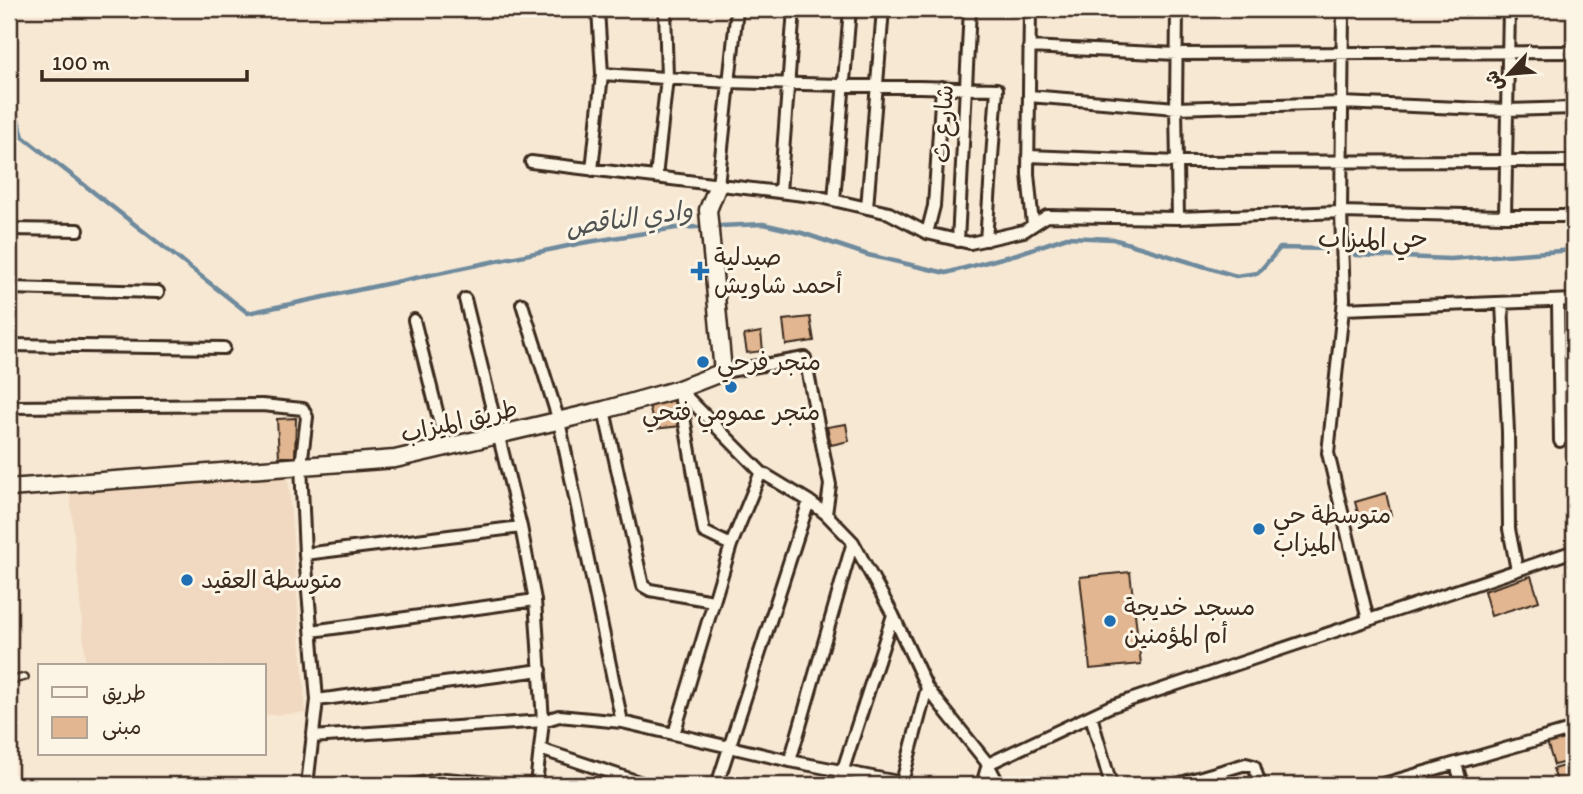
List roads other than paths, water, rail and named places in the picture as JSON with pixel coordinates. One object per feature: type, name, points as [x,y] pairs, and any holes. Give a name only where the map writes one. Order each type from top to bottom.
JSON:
[{"type":"street","points":[[592,170],[602,74],[597,9]]},
{"type":"street","points":[[656,177],[667,78],[665,9]]},
{"type":"street","points":[[737,9],[718,185],[708,210],[723,372],[805,358],[830,485],[827,514]]},
{"type":"street","points":[[780,192],[794,9]]},
{"type":"street","points":[[834,200],[850,9]]},
{"type":"street","points":[[867,208],[883,9]]},
{"type":"street","name":"شارع ث","points":[[958,241],[970,9]]},
{"type":"street","points":[[1030,9],[1028,156],[1033,225]]},
{"type":"street","points":[[1177,9],[1178,218]]},
{"type":"street","points":[[1343,9],[1343,309],[1328,453],[1368,620]]},
{"type":"street","points":[[1505,216],[1509,9]]},
{"type":"street","points":[[1029,47],[1177,54],[1574,52]]},
{"type":"street","points":[[602,74],[728,82],[997,89],[986,240]]},
{"type":"street","points":[[927,233],[934,206],[942,87]]},
{"type":"street","points":[[1029,96],[1176,108],[1341,103],[1507,110],[1574,108]]},
{"type":"street","points":[[1028,156],[1178,162],[1574,161]]},
{"type":"street","points":[[531,162],[834,200],[890,213],[927,233],[970,243],[1024,230],[1047,216],[1178,218],[1341,212],[1574,216]]},
{"type":"street","points":[[9,229],[78,230]]},
{"type":"street","points":[[9,288],[158,292]]},
{"type":"street","points":[[465,299],[521,527],[535,600],[543,721],[536,785]]},
{"type":"street","points":[[1343,309],[1574,300]]},
{"type":"street","points":[[1558,301],[1560,441]]},
{"type":"street","points":[[1502,303],[1509,529],[1517,570]]},
{"type":"street","points":[[522,304],[559,421],[622,722]]},
{"type":"street","points":[[414,320],[446,447]]},
{"type":"street","points":[[9,345],[224,348]]},
{"type":"street","name":"طريق الميزاب","points":[[9,488],[395,459],[604,410],[679,389],[723,372]]},
{"type":"street","points":[[679,389],[761,472],[827,514],[853,542],[927,688],[988,764],[999,785]]},
{"type":"street","points":[[679,389],[704,532],[731,545]]},
{"type":"street","points":[[9,407],[262,405],[303,409],[307,417],[301,465],[305,554],[317,700],[307,785]]},
{"type":"street","points":[[604,410],[643,586],[650,590],[713,601]]},
{"type":"street","points":[[674,734],[731,545],[761,472]]},
{"type":"street","points":[[717,785],[809,501]]},
{"type":"street","points":[[305,554],[521,527]]},
{"type":"street","points":[[790,761],[853,542]]},
{"type":"street","points":[[982,785],[988,764],[1109,707],[1574,551]]},
{"type":"street","points":[[313,631],[535,600]]},
{"type":"street","points":[[838,785],[892,615]]},
{"type":"street","points":[[317,700],[541,670]]},
{"type":"street","points":[[313,737],[543,721],[559,716],[622,722],[790,761],[907,783],[927,688]]},
{"type":"street","points":[[1091,716],[1111,785]]},
{"type":"street","points":[[1380,785],[1574,729]]},
{"type":"street","points":[[540,749],[648,785]]},
{"type":"street","points":[[1174,785],[1246,764],[1254,766],[1260,785]]},
{"type":"street","points":[[1456,764],[1462,785]]},
{"type":"street","points":[[411,785],[445,779],[513,785]]},
{"type":"lane","points":[[9,681],[25,677]]},
{"type":"waterway","name":"وادي الناقص","points":[[9,89],[23,137],[248,313],[582,243],[676,228],[763,224],[802,233],[868,255],[946,273],[1067,237],[1113,239],[1236,276],[1258,273],[1280,248],[1329,249]]},
{"type":"waterway","points":[[1355,255],[1450,259],[1574,250]]},
{"type":"place","name":"صيدلية أحمد شاويش","points":[[700,271]]},
{"type":"place","name":"متجر فرحي","points":[[703,362]]},
{"type":"place","name":"متجر عمومي فتحي","points":[[731,387]]},
{"type":"place","name":"متوسطة حي الميزاب","points":[[1259,529]]},
{"type":"place","name":"متوسطة العقيد","points":[[187,580]]},
{"type":"place","name":"مسجد خديجة أم المؤمنين","points":[[1110,621]]},
{"type":"district","name":"حي الميزاب","points":[[1373,238]]}]
